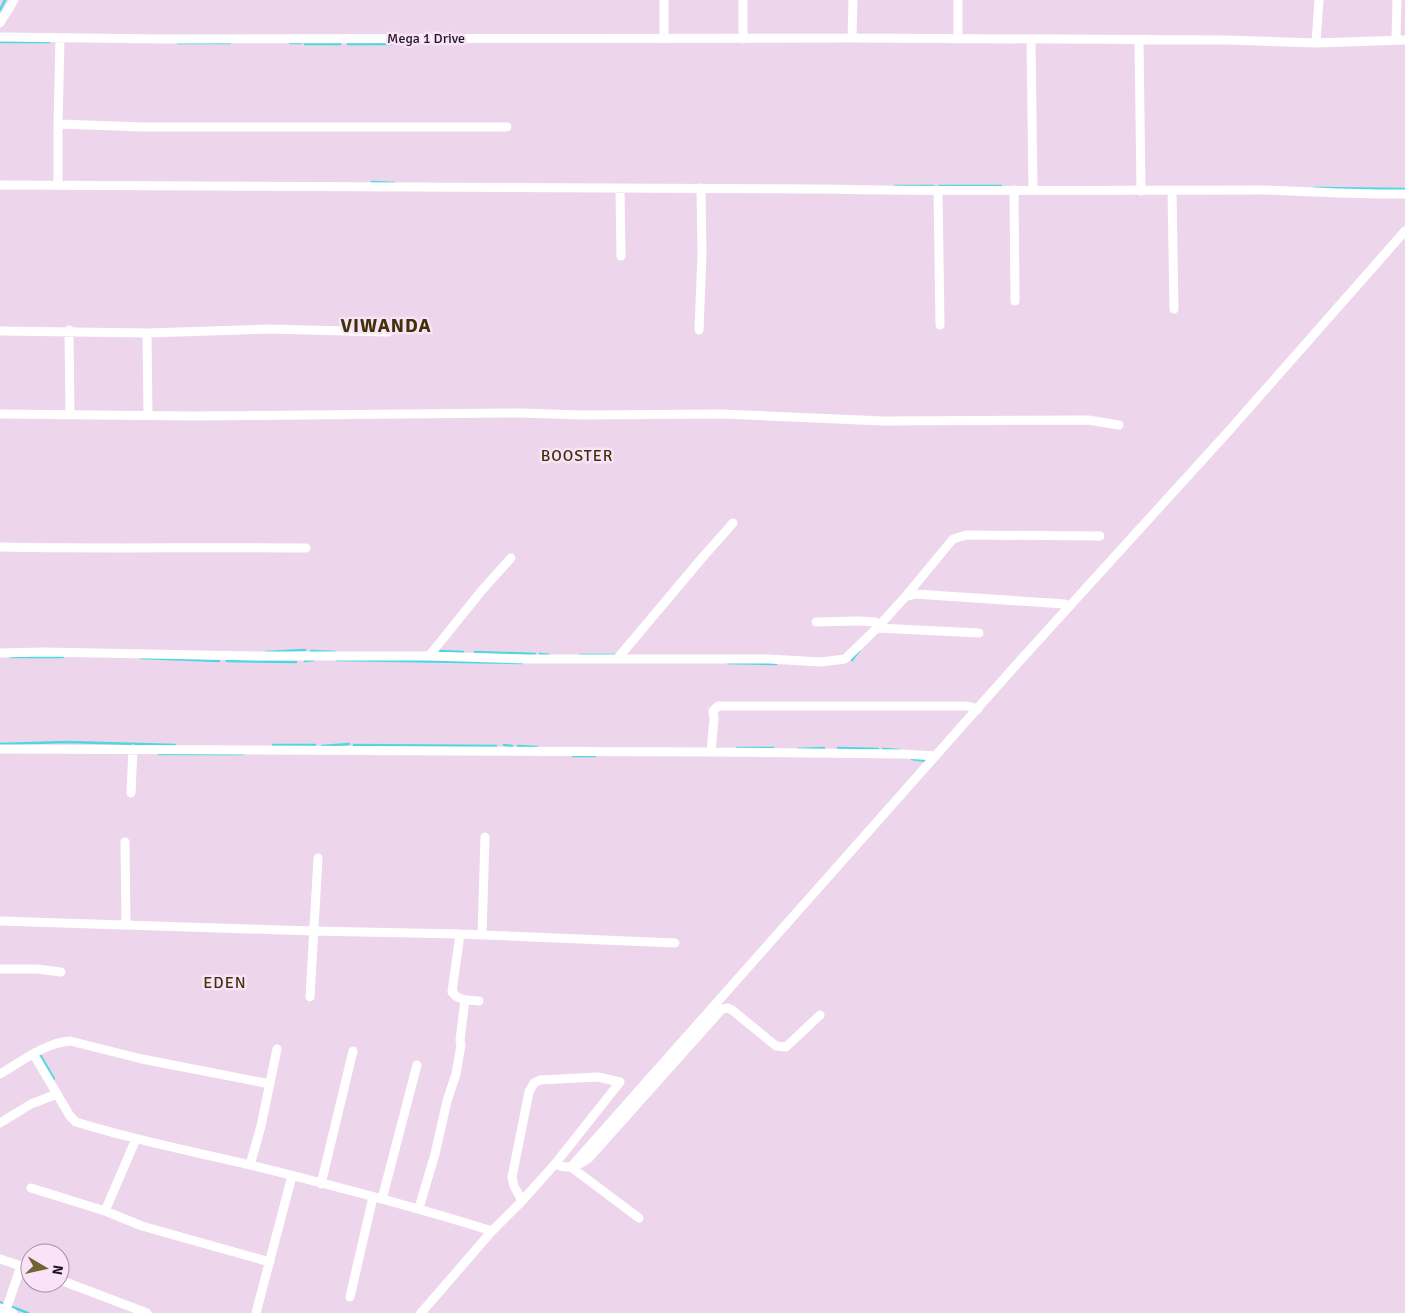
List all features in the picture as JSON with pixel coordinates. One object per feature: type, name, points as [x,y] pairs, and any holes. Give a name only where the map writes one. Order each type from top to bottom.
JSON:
[{"type":"street","points":[[0,23],[14,0]]},
{"type":"street","points":[[664,0],[664,39]]},
{"type":"street","points":[[743,0],[743,39]]},
{"type":"street","points":[[852,38],[853,0]]},
{"type":"street","points":[[958,0],[958,40]]},
{"type":"street","points":[[1316,43],[1319,0]]},
{"type":"street","points":[[1397,0],[1401,40]]},
{"type":"street","name":"Mega 1 Drive","points":[[0,37],[165,39],[852,38],[1227,40],[1316,43],[1401,40]]},
{"type":"street","points":[[58,185],[57,109],[60,38]]},
{"type":"street","points":[[1031,40],[1032,190]]},
{"type":"street","points":[[1139,41],[1141,191]]},
{"type":"street","points":[[58,124],[144,126],[508,126]]},
{"type":"street","points":[[0,185],[701,188],[938,192],[1014,190],[1262,190],[1405,194]]},
{"type":"street","points":[[698,330],[702,254],[701,188]]},
{"type":"street","points":[[620,189],[620,256]]},
{"type":"street","points":[[1014,190],[1015,301]]},
{"type":"street","points":[[1172,191],[1174,309]]},
{"type":"street","points":[[938,192],[940,325]]},
{"type":"street","points":[[571,1167],[978,708],[1227,434],[1405,231]]},
{"type":"street","points":[[0,330],[147,333],[268,329],[388,332]]},
{"type":"street","points":[[69,330],[70,415]]},
{"type":"street","points":[[147,333],[148,414]]},
{"type":"street","points":[[0,414],[148,414],[192,416],[520,413],[582,415],[722,414],[900,421],[1088,420],[1119,424]]},
{"type":"street","points":[[616,659],[733,523]]},
{"type":"street","points":[[0,653],[429,656],[527,659],[769,659],[822,662],[845,659],[905,597],[953,539],[966,535],[1100,536]]},
{"type":"street","points":[[0,547],[306,548]]},
{"type":"street","points":[[429,656],[483,589],[511,558]]},
{"type":"street","points":[[905,597],[915,594],[1065,604]]},
{"type":"street","points":[[816,622],[875,622],[877,628]]},
{"type":"street","points":[[877,628],[979,633]]},
{"type":"street","points":[[711,752],[713,711],[718,706],[967,706],[978,708]]},
{"type":"street","points":[[0,749],[711,752],[936,756]]},
{"type":"street","points":[[131,793],[133,749]]},
{"type":"street","points":[[482,935],[485,837]]},
{"type":"street","points":[[125,842],[126,924]]},
{"type":"street","points":[[310,997],[318,858]]},
{"type":"street","points":[[0,921],[460,934],[674,943]]},
{"type":"street","points":[[460,934],[452,992],[456,998],[479,1001]]},
{"type":"street","points":[[0,969],[37,969],[61,972]]},
{"type":"street","points":[[420,1208],[447,1101],[456,1074],[462,1045],[460,1040],[465,1000]]},
{"type":"street","points":[[555,1164],[564,1168],[571,1167],[580,1164],[588,1158],[722,1009],[728,1008],[732,1010],[776,1046],[781,1047],[786,1047],[820,1015]]},
{"type":"street","points":[[0,1074],[53,1044],[70,1041],[142,1059],[270,1084]]},
{"type":"street","points":[[250,1165],[261,1126],[278,1049]]},
{"type":"street","points":[[321,1184],[353,1050]]},
{"type":"street","points":[[34,1054],[70,1116],[76,1122],[136,1139],[250,1165],[420,1208],[492,1231]]},
{"type":"street","points":[[350,1297],[417,1065]]},
{"type":"street","points":[[421,1313],[492,1231],[522,1201],[555,1164],[620,1082],[598,1077],[540,1080],[534,1083],[529,1092],[512,1177],[514,1186],[522,1201]]},
{"type":"street","points":[[0,1123],[30,1104],[57,1094]]},
{"type":"street","points":[[105,1211],[136,1139]]},
{"type":"street","points":[[571,1167],[639,1218]]},
{"type":"street","points":[[256,1313],[292,1176]]},
{"type":"street","points":[[31,1188],[105,1211],[142,1226],[270,1262]]},
{"type":"street","points":[[0,1259],[20,1266]]},
{"type":"street","points":[[6,1310],[20,1281]]},
{"type":"street","points":[[70,1284],[147,1313]]},
{"type":"waterway","points":[[0,10],[5,0]]},
{"type":"waterway","points":[[0,42],[49,42]]},
{"type":"waterway","points":[[178,43],[230,43]]},
{"type":"waterway","points":[[290,43],[301,43]]},
{"type":"waterway","points":[[305,44],[340,44]]},
{"type":"waterway","points":[[348,44],[391,44]]},
{"type":"waterway","points":[[372,182],[394,183]]},
{"type":"waterway","points":[[895,186],[933,186]]},
{"type":"waterway","points":[[939,186],[1001,186]]},
{"type":"waterway","points":[[1314,188],[1405,189]]},
{"type":"waterway","points":[[266,652],[305,650]]},
{"type":"waterway","points":[[311,651],[335,652]]},
{"type":"waterway","points":[[440,651],[463,652]]},
{"type":"waterway","points":[[852,660],[859,651]]},
{"type":"waterway","points":[[475,652],[535,654]]},
{"type":"waterway","points":[[540,654],[549,655]]},
{"type":"waterway","points":[[580,655],[616,655]]},
{"type":"waterway","points":[[11,657],[63,657]]},
{"type":"waterway","points":[[141,658],[219,661]]},
{"type":"waterway","points":[[305,661],[314,660]]},
{"type":"waterway","points":[[337,660],[522,663]]},
{"type":"waterway","points":[[227,661],[296,662]]},
{"type":"waterway","points":[[728,663],[776,664]]},
{"type":"waterway","points":[[0,744],[67,742],[175,745]]},
{"type":"waterway","points":[[322,746],[349,744]]},
{"type":"waterway","points":[[273,745],[315,745]]},
{"type":"waterway","points":[[354,745],[496,746]]},
{"type":"waterway","points":[[504,745],[512,746]]},
{"type":"waterway","points":[[518,746],[537,747]]},
{"type":"waterway","points":[[737,748],[773,748]]},
{"type":"waterway","points":[[798,749],[824,748]]},
{"type":"waterway","points":[[838,748],[878,749]]},
{"type":"waterway","points":[[883,749],[899,750]]},
{"type":"waterway","points":[[159,754],[243,754]]},
{"type":"waterway","points":[[573,756],[595,756]]},
{"type":"waterway","points":[[912,759],[926,761]]},
{"type":"waterway","points":[[40,1055],[54,1079]]},
{"type":"waterway","points":[[12,1307],[28,1313]]},
{"type":"district","name":"VIWANDA","points":[[386,325]]},
{"type":"district","name":"BOOSTER","points":[[577,455]]},
{"type":"district","name":"EDEN","points":[[225,982]]}]
